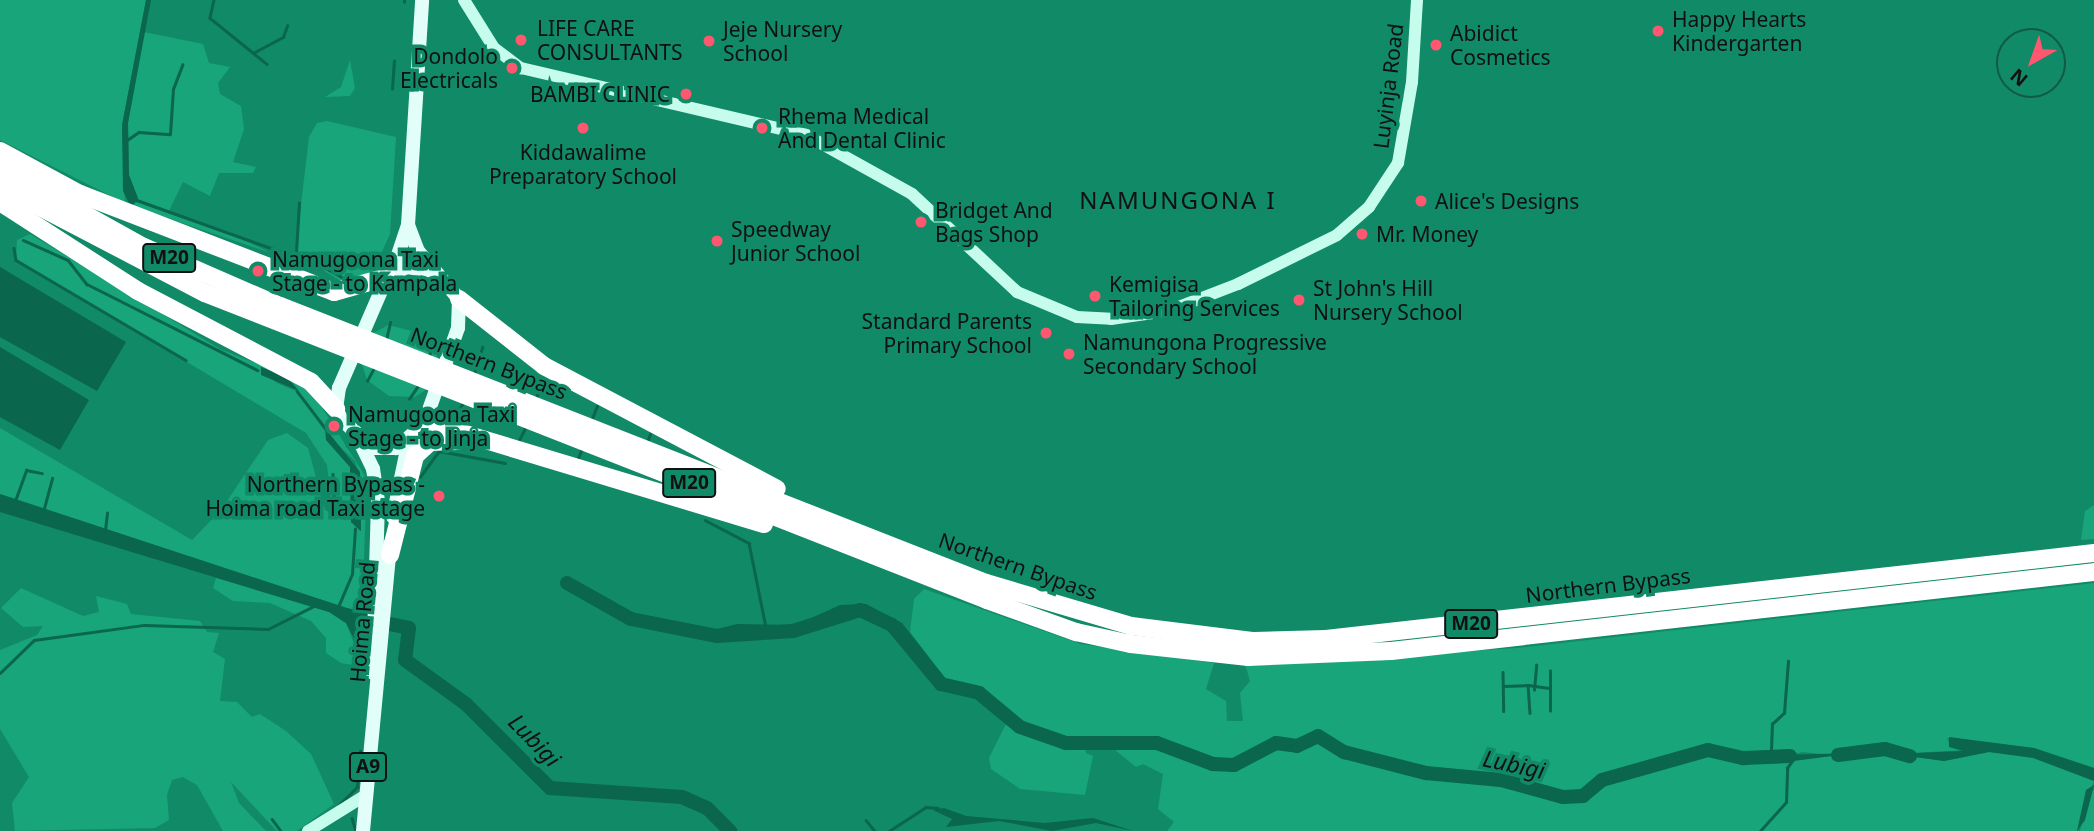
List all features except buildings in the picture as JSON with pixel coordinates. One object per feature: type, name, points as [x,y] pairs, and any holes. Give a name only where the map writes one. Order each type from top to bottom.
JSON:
[{"type":"highway","points":[[0,152],[80,194],[334,292],[390,275]]},
{"type":"highway","name":"Northern Bypass","points":[[0,167],[144,247],[343,339]]},
{"type":"highway","name":"Northern Bypass","points":[[0,186],[141,264],[860,534],[1107,621],[1254,641],[1326,639],[2094,553]]},
{"type":"highway","points":[[0,202],[138,291],[311,382],[336,409]]},
{"type":"highway","points":[[459,299],[544,366],[860,534]]},
{"type":"highway","name":"Northern Bypass","points":[[461,385],[920,574],[1076,632],[1215,655],[1296,658],[2094,572]]},
{"type":"highway","points":[[413,436],[449,429],[761,523],[881,568],[920,574]]},
{"type":"highway","points":[[384,554],[410,466],[421,448],[450,440],[519,450]]},
{"type":"main road","points":[[413,436],[383,451],[360,442],[336,409],[339,387],[390,275],[408,225],[422,0]]},
{"type":"main road","points":[[408,225],[433,271],[459,299]]},
{"type":"main road","points":[[390,275],[407,267],[433,271]]},
{"type":"main road","name":"Hoima Road","points":[[375,703],[376,588],[396,489],[413,436],[451,352],[459,299]]},
{"type":"main road","name":"A9","points":[[360,442],[377,487],[384,554]]},
{"type":"main road","name":"Hoima Road","points":[[375,703],[384,554]]},
{"type":"main road","name":"A9","points":[[363,831],[375,703]]},
{"type":"street","name":"Luyinja Road","points":[[464,0],[501,55],[539,77],[733,113],[845,153],[935,211],[1017,292],[1077,317],[1111,320],[1168,310],[1297,254],[1354,221],[1380,195],[1398,163],[1412,82],[1417,0]]},
{"type":"street","points":[[308,831],[366,795]]},
{"type":"shaded area","points":[[0,0],[146,0],[122,125],[125,203],[0,140]]},
{"type":"shaded area","points":[[146,0],[151,0],[128,123],[129,175],[138,198],[131,207],[123,191],[122,125]]},
{"type":"shaded area","points":[[144,32],[203,44],[209,63],[230,67],[218,83],[220,94],[241,106],[244,129],[233,162],[256,167],[253,173],[219,173],[210,196],[183,182],[168,213],[138,199],[129,175],[128,123]]},
{"type":"shaded area","points":[[350,60],[355,88],[350,96],[325,97],[341,87]]},
{"type":"shaded area","points":[[327,121],[396,137],[390,234],[371,276],[344,283],[308,261],[272,257],[295,255],[309,137],[317,123]]},
{"type":"shaded area","points":[[137,202],[240,238],[271,253],[132,206]]},
{"type":"shaded area","points":[[30,234],[220,349],[298,380],[314,395],[367,479],[362,613],[0,494],[0,428],[192,540],[221,510],[268,440],[287,433],[308,448],[325,510],[332,513],[327,465],[306,433],[16,260],[17,240]],"holes":[[[260,370],[273,371],[298,392],[277,383]],[[337,444],[355,461],[363,488],[360,531],[351,522],[350,467],[332,447]]]},
{"type":"shaded area","points":[[0,267],[126,342],[97,391],[0,337]]},
{"type":"shaded area","points":[[388,325],[428,335],[440,363],[370,335]]},
{"type":"shaded area","points":[[0,347],[89,400],[60,450],[0,417]]},
{"type":"shaded area","points":[[361,361],[430,387],[415,397],[389,396],[367,380]]},
{"type":"shaded area","points":[[261,367],[288,378],[299,391],[261,375]]},
{"type":"shaded area","points":[[325,428],[360,472],[361,531],[351,522],[350,467],[326,440]]},
{"type":"shaded area","points":[[0,494],[362,613],[360,650],[346,623],[329,612],[0,512]]},
{"type":"shaded area","points":[[2094,505],[2094,539],[2081,540],[2085,511]]},
{"type":"shaded area","points":[[216,578],[329,612],[346,623],[358,654],[351,665],[341,663],[326,653],[326,638],[311,621],[270,603],[233,601],[213,588]]},
{"type":"shaded area","points":[[2094,583],[2094,768],[2034,748],[1947,738],[1950,747],[1964,750],[1893,754],[1944,761],[1989,752],[2033,757],[2094,781],[2077,831],[1167,831],[1174,822],[1158,809],[1163,774],[1143,764],[1136,767],[1109,745],[1084,741],[1086,753],[1093,756],[1085,795],[1020,789],[991,769],[989,758],[1009,718],[979,693],[949,683],[910,632],[914,599],[924,589],[1081,644],[1214,663],[1206,689],[1226,701],[1227,721],[1243,721],[1240,693],[1250,681],[1245,664],[1517,648]],"holes":[[[1802,752],[1854,754],[1775,759]]]},
{"type":"shaded area","points":[[21,588],[83,616],[99,612],[96,596],[127,604],[131,614],[200,621],[207,632],[219,633],[213,652],[225,659],[220,701],[237,702],[252,717],[260,714],[286,731],[311,754],[334,804],[297,831],[277,831],[231,782],[239,803],[266,831],[223,831],[197,785],[183,777],[172,780],[167,795],[169,820],[155,828],[15,831],[12,803],[29,777],[0,729],[0,650],[37,635],[43,626],[23,627],[1,608]]},
{"type":"shaded area","points":[[866,604],[902,623],[949,683],[911,648],[895,622],[863,609],[793,628],[701,633],[737,624],[796,625],[840,605]]},
{"type":"shaded area","points":[[1949,737],[2034,748],[2094,768],[2094,781],[2033,758],[1989,752],[1944,761],[1893,754],[1963,751],[1949,747]]},
{"type":"shaded area","points":[[1768,751],[1780,755],[1855,753],[1778,763]]},
{"type":"shaded area","points":[[2094,785],[2085,820],[2077,831],[2086,790]]},
{"type":"shaded area","points":[[2094,790],[2094,831],[2080,831],[2089,793]]},
{"type":"shaded area","points":[[944,808],[966,816],[1045,823],[1093,818],[1133,831],[1096,823],[1052,831],[999,821],[946,827],[952,819],[933,810]]},
{"type":"waterway","points":[[214,0],[210,18],[267,64]]},
{"type":"waterway","points":[[253,53],[283,37],[287,26]]},
{"type":"waterway","points":[[392,89],[394,61]]},
{"type":"waterway","points":[[127,140],[139,132],[170,134],[173,89],[182,65]]},
{"type":"waterway","points":[[134,199],[304,260]]},
{"type":"waterway","points":[[296,252],[299,203]]},
{"type":"waterway","points":[[23,240],[68,260],[87,284],[257,370]]},
{"type":"waterway","points":[[14,248],[16,260],[186,360]]},
{"type":"waterway","points":[[304,256],[349,281]]},
{"type":"waterway","points":[[386,340],[390,322]]},
{"type":"waterway","points":[[429,357],[433,339]]},
{"type":"waterway","points":[[474,374],[482,347]]},
{"type":"waterway","points":[[367,381],[375,366]]},
{"type":"waterway","points":[[536,399],[542,380]]},
{"type":"waterway","points":[[409,399],[419,384]]},
{"type":"waterway","points":[[297,391],[326,429]]},
{"type":"waterway","points":[[453,422],[463,402]]},
{"type":"waterway","points":[[591,421],[597,406]]},
{"type":"waterway","points":[[518,442],[526,426]]},
{"type":"waterway","points":[[647,442],[650,434]]},
{"type":"waterway","points":[[577,461],[582,448]]},
{"type":"waterway","points":[[420,477],[439,451],[505,463]]},
{"type":"waterway","points":[[15,501],[26,470],[42,473]]},
{"type":"waterway","points":[[333,474],[335,508]]},
{"type":"waterway","points":[[43,512],[52,478]]},
{"type":"waterway","points":[[105,530],[107,513]]},
{"type":"waterway","points":[[705,520],[749,543],[767,632]]},
{"type":"waterway","points":[[338,607],[352,574],[355,529]]},
{"type":"waterway","name":"Lubigi","points":[[567,583],[631,619],[717,636],[793,631],[860,610],[892,625],[941,684],[979,693],[1020,727],[1066,743],[1157,743],[1213,764],[1234,765],[1276,743],[1297,746],[1318,736],[1344,752],[1426,773],[1501,780],[1563,797],[1583,796],[1602,780],[1708,750],[1744,758],[1790,756]]},
{"type":"waterway","points":[[0,673],[34,640],[144,625],[268,629],[314,606]]},
{"type":"waterway","name":"Lubigi","points":[[346,615],[409,628],[405,660],[466,704],[550,788],[682,797],[707,808],[730,831]]},
{"type":"waterway","points":[[1771,751],[1772,724],[1784,713],[1788,661]]},
{"type":"waterway","points":[[1534,690],[1536,665]]},
{"type":"waterway","points":[[1550,671],[1550,711]]},
{"type":"waterway","points":[[1503,672],[1504,711]]},
{"type":"waterway","points":[[1528,685],[1549,688]]},
{"type":"waterway","points":[[1503,686],[1528,685],[1530,713]]},
{"type":"waterway","name":"Lubigi","points":[[1838,755],[1885,749],[1910,756]]},
{"type":"waterway","points":[[338,806],[357,787],[360,751]]},
{"type":"waterway","points":[[1760,831],[1786,802],[1787,768],[1794,758]]},
{"type":"waterway","points":[[889,831],[926,807],[938,808]]},
{"type":"waterway","points":[[352,818],[356,831]]},
{"type":"waterway","points":[[272,819],[281,831]]},
{"type":"waterway","points":[[866,820],[875,831]]},
{"type":"place","name":"Happy Hearts Kindergarten","points":[[1658,31]]},
{"type":"place","name":"LIFE CARE CONSULTANTS","points":[[521,40]]},
{"type":"place","name":"Jeje Nursery School","points":[[709,41]]},
{"type":"place","name":"Abidict Cosmetics","points":[[1436,45]]},
{"type":"place","name":"Dondolo Electricals","points":[[512,68]]},
{"type":"place","name":"BAMBI CLINIC","points":[[686,94]]},
{"type":"place","name":"Kiddawalime Preparatory School","points":[[583,128]]},
{"type":"place","name":"Rhema Medical And Dental Clinic","points":[[762,128]]},
{"type":"place","name":"Alice's Designs","points":[[1421,201]]},
{"type":"place","name":"Bridget And Bags Shop","points":[[921,222]]},
{"type":"place","name":"Mr. Money","points":[[1362,234]]},
{"type":"place","name":"Speedway Junior School","points":[[717,241]]},
{"type":"place","name":"Namugoona Taxi Stage - to Kampala","points":[[258,271]]},
{"type":"place","name":"Kemigisa Tailoring Services","points":[[1095,296]]},
{"type":"place","name":"St John's Hill Nursery School","points":[[1299,300]]},
{"type":"place","name":"Standard Parents Primary School","points":[[1046,333]]},
{"type":"place","name":"Namungona Progressive Secondary School","points":[[1069,354]]},
{"type":"place","name":"Namugoona Taxi Stage - to Jinja","points":[[334,426]]},
{"type":"place","name":"Northern Bypass - Hoima road Taxi stage","points":[[439,496]]},
{"type":"district","name":"NAMUNGONA I","points":[[1178,200]]}]
